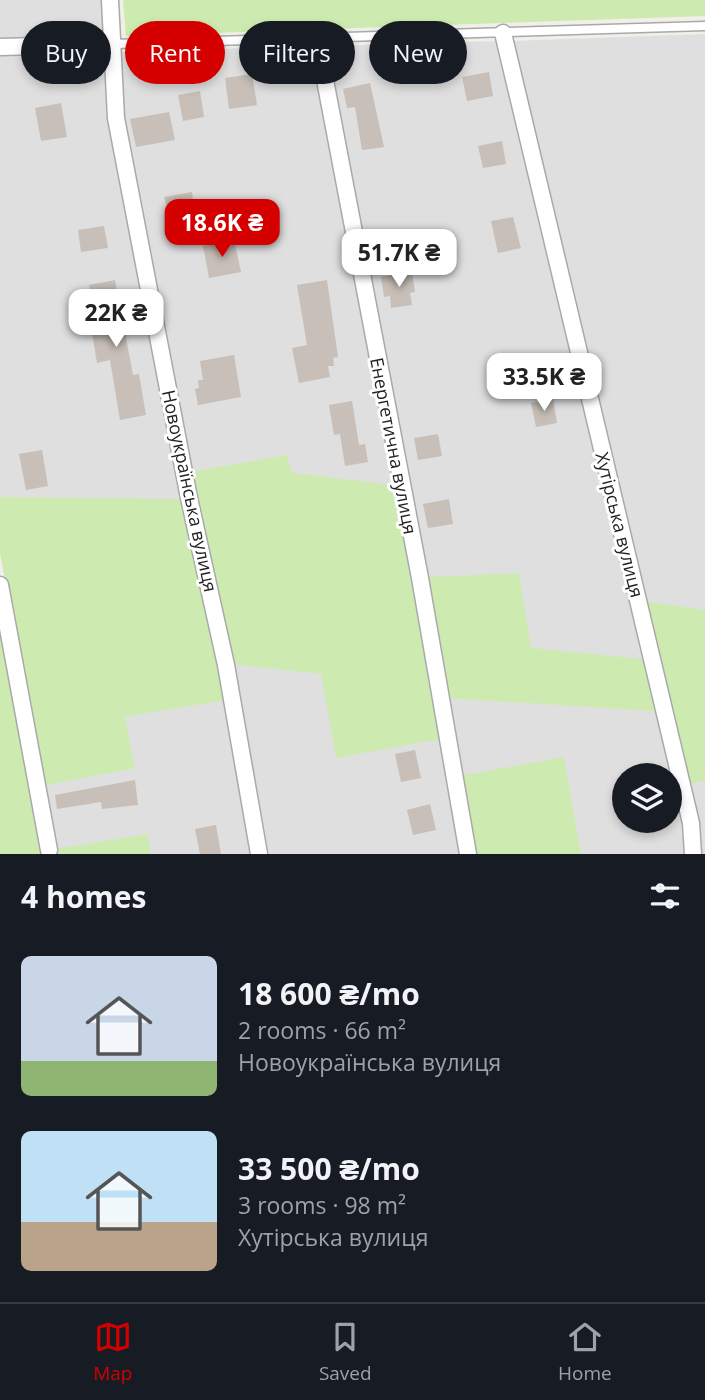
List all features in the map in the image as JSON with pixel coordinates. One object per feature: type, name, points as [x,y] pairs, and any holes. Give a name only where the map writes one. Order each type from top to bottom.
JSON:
[{"type":"street","name":"Новоукраїнська вулиця","points":[[110,0],[116,118],[190,498],[226,665],[260,854]]},
{"type":"street","name":"Хутірська вулиця","points":[[503,33],[691,823],[693,854]]},
{"type":"street","points":[[0,47],[114,44]]},
{"type":"street","name":"Енергетична вулиця","points":[[326,84],[420,578],[468,854]]},
{"type":"street","points":[[0,585],[49,850]]},
{"type":"lane","points":[[355,37],[705,26]]},
{"type":"lane","points":[[114,44],[239,40]]},
{"type":"shaded area","points":[[0,0],[101,0],[103,21],[21,21],[21,39],[0,39]]},
{"type":"shaded area","points":[[705,34],[705,854],[700,854],[682,777],[682,763],[679,763],[511,41]]},
{"type":"shaded area","points":[[495,41],[668,763],[612,763],[612,833],[682,833],[682,820],[683,824],[685,854],[475,854],[333,84],[355,84],[355,45],[369,45],[369,84],[467,84],[467,42]]},
{"type":"shaded area","points":[[239,48],[239,84],[319,84],[413,579],[461,854],[266,854],[122,117],[119,52],[125,52],[125,84],[225,84],[225,49]]},
{"type":"shaded area","points":[[0,56],[21,56],[21,84],[111,84],[111,81],[253,854],[56,854],[0,552]]},
{"type":"green space","points":[[123,0],[705,0],[705,16],[467,24],[467,21],[369,21],[369,28],[355,28],[355,21],[239,21],[239,32],[225,33],[225,21],[125,21],[125,24]]},
{"type":"green space","points":[[287,455],[292,473],[394,485],[440,739],[336,758],[321,674],[232,664],[190,472]]},
{"type":"green space","points":[[0,497],[184,499],[226,700],[125,717],[135,768],[43,786],[0,552]]},
{"type":"green space","points":[[519,573],[531,648],[643,659],[655,711],[447,698],[427,577]]},
{"type":"green space","points":[[644,601],[705,610],[705,780],[689,784]]},
{"type":"green space","points":[[0,618],[43,854],[0,854]]},
{"type":"green space","points":[[564,757],[581,854],[475,854],[460,776]]},
{"type":"green space","points":[[147,834],[151,854],[56,854],[55,849]]},
{"type":"building","points":[[489,72],[493,96],[467,101],[463,84],[467,84],[467,76]]},
{"type":"building","points":[[239,76],[239,84],[254,84],[257,105],[229,109],[225,78]]},
{"type":"building","points":[[370,84],[384,147],[362,150],[355,107],[347,108],[343,89]]},
{"type":"building","points":[[200,91],[204,117],[183,121],[178,95]]},
{"type":"building","points":[[61,103],[67,137],[41,141],[35,108]]},
{"type":"building","points":[[169,112],[175,140],[136,147],[130,119]]},
{"type":"building","points":[[502,141],[506,164],[483,168],[478,146]]},
{"type":"building","points":[[192,192],[197,229],[174,233],[164,197]]},
{"type":"building","points":[[513,217],[521,248],[498,253],[491,221]]},
{"type":"building","points":[[104,226],[108,248],[81,252],[78,230]]},
{"type":"building","points":[[234,240],[241,272],[209,278],[203,246]]},
{"type":"building","points":[[412,272],[415,292],[410,293],[412,305],[391,308],[390,296],[384,297],[381,277]]},
{"type":"building","points":[[115,280],[133,375],[139,374],[146,415],[120,420],[110,360],[97,363],[92,333],[97,332],[89,285]]},
{"type":"building","points":[[327,280],[338,357],[333,358],[334,366],[328,366],[330,377],[299,383],[292,348],[307,345],[297,285]]},
{"type":"building","points":[[234,355],[241,397],[198,405],[195,389],[199,388],[198,380],[203,380],[200,361]]},
{"type":"building","points":[[553,399],[557,423],[536,427],[531,403]]},
{"type":"building","points":[[352,401],[359,445],[365,444],[368,462],[345,466],[340,434],[334,435],[329,405]]},
{"type":"building","points":[[438,434],[442,456],[418,460],[414,438]]},
{"type":"building","points":[[42,450],[48,486],[26,490],[19,454]]},
{"type":"building","points":[[449,499],[453,524],[428,528],[423,504]]},
{"type":"building","points":[[415,750],[421,778],[401,782],[395,754]]},
{"type":"building","points":[[135,780],[138,805],[102,809],[101,802],[57,809],[55,795]]},
{"type":"building","points":[[430,804],[436,830],[413,835],[407,810]]},
{"type":"building","points":[[216,825],[221,854],[200,854],[195,829]]}]
